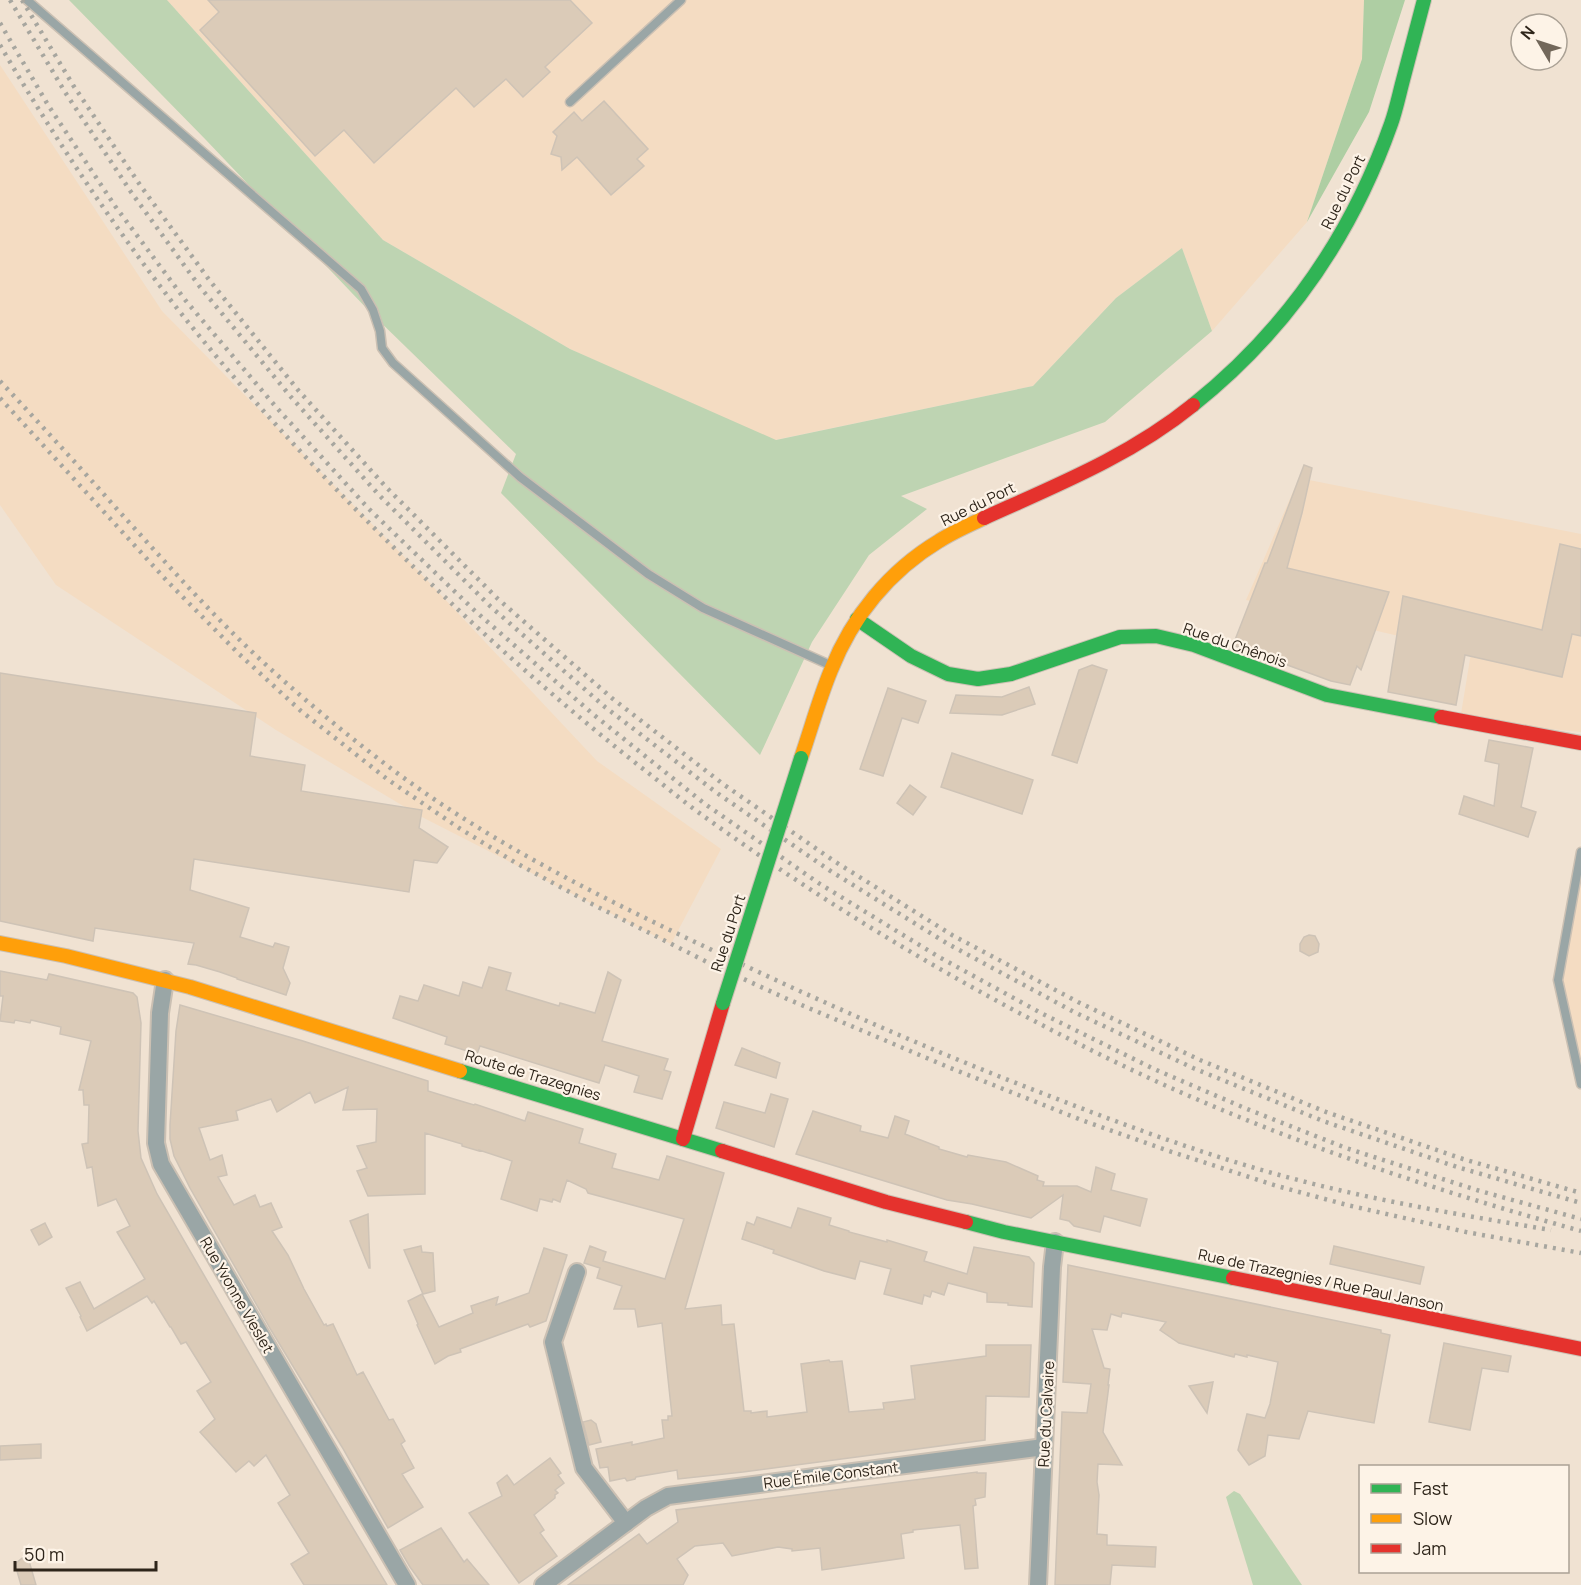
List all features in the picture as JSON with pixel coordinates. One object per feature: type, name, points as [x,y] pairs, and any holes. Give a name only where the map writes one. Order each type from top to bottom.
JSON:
[{"type":"main road","name":"Rue du Port","points":[[683,1139],[723,1003],[801,758],[832,666],[857,619],[889,581],[909,562],[935,543],[1093,469],[1137,445],[1188,410],[1234,371],[1282,320],[1323,265],[1364,193],[1392,123],[1424,0]]},
{"type":"main road","name":"Rue du Chênois","points":[[857,619],[911,656],[948,674],[978,679],[1011,674],[1120,637],[1156,636],[1194,645],[1327,695],[1581,743]]},
{"type":"main road","name":"Route de Trazegnies","points":[[0,943],[165,980],[324,1027],[898,1206],[1055,1242]]},
{"type":"main road","name":"Rue de Trazegnies / Rue Paul Janson","points":[[1055,1242],[1581,1349]]},
{"type":"street","name":"Rue Yvonne Vieslet","points":[[165,980],[160,1013],[156,1143],[161,1164],[407,1585]]},
{"type":"street","name":"Rue du Calvaire","points":[[1038,1585],[1055,1242]]},
{"type":"street","points":[[577,1272],[553,1342],[584,1468],[626,1523]]},
{"type":"street","name":"Rue Émile Constant","points":[[543,1585],[646,1508],[668,1496],[1044,1447]]},
{"type":"lane","points":[[27,0],[361,289],[374,310],[381,332],[382,348],[393,363],[520,477],[648,574],[703,608],[832,666]]},
{"type":"lane","points":[[570,102],[681,0]]},
{"type":"lane","points":[[1581,852],[1558,980],[1581,1084]]},
{"type":"shaded area","points":[[167,0],[1364,0],[1362,59],[1307,222],[1212,331],[1182,248],[1116,298],[1033,386],[770,441],[570,349],[383,240]]},
{"type":"shaded area","points":[[0,65],[162,311],[425,578],[597,761],[721,849],[671,944],[420,816],[276,730],[56,585],[0,505]]},
{"type":"shaded area","points":[[1299,478],[1581,534],[1581,732],[1460,720],[1471,653],[1246,600]]},
{"type":"shaded area","points":[[1581,877],[1581,1084],[1558,980]]},
{"type":"green space","points":[[69,0],[167,0],[383,240],[570,349],[776,440],[1033,386],[1116,298],[1182,248],[1212,331],[1105,422],[901,496],[927,509],[869,555],[812,642],[760,755],[501,493],[516,454],[371,313]]},
{"type":"green space","points":[[1364,0],[1405,0],[1369,112],[1307,222],[1362,59]]},
{"type":"green space","points":[[1234,1491],[1240,1494],[1302,1585],[1253,1585],[1226,1497]]},
{"type":"building","points":[[208,0],[570,0],[592,23],[545,67],[550,72],[523,97],[506,79],[474,107],[456,88],[374,163],[344,130],[315,156],[200,30],[219,12]]},
{"type":"building","points":[[604,101],[648,149],[637,159],[644,166],[611,195],[577,157],[562,170],[561,157],[551,154],[557,136],[553,132],[574,112],[582,121]]},
{"type":"building","points":[[1304,465],[1312,468],[1287,568],[1389,592],[1361,670],[1357,666],[1350,685],[1331,681],[1233,645]]},
{"type":"building","points":[[1560,544],[1581,549],[1581,636],[1572,634],[1562,677],[1465,655],[1456,705],[1388,692],[1403,596],[1542,630]]},
{"type":"building","points":[[1092,665],[1107,670],[1077,763],[1052,755],[1079,670]]},
{"type":"building","points":[[0,673],[256,713],[250,756],[305,765],[301,791],[422,810],[419,828],[448,847],[437,863],[414,860],[409,892],[194,859],[190,890],[249,908],[240,937],[273,947],[275,943],[289,947],[283,968],[290,983],[286,995],[220,972],[188,964],[194,943],[95,928],[93,941],[0,921]]},
{"type":"building","points":[[1029,687],[1035,704],[1002,715],[950,713],[956,695],[1002,697]]},
{"type":"building","points":[[888,688],[926,701],[918,723],[902,718],[883,776],[860,769]]},
{"type":"building","points":[[1489,740],[1533,748],[1521,807],[1536,812],[1528,837],[1459,814],[1464,796],[1494,806],[1499,764],[1485,761]]},
{"type":"building","points":[[952,753],[1033,780],[1022,814],[941,787]]},
{"type":"building","points":[[910,785],[926,797],[913,815],[897,803]]},
{"type":"building","points":[[1315,936],[1319,944],[1318,952],[1309,956],[1300,951],[1300,944],[1304,937]]},
{"type":"building","points":[[489,967],[511,973],[506,990],[559,1006],[560,1003],[595,1013],[608,972],[621,980],[602,1041],[668,1059],[664,1070],[671,1072],[662,1099],[634,1092],[639,1076],[605,1065],[599,1083],[480,1046],[477,1054],[445,1044],[447,1037],[393,1018],[400,996],[418,1001],[424,985],[459,996],[463,982],[482,988]]},
{"type":"building","points":[[0,971],[47,980],[49,974],[133,993],[137,997],[141,1023],[138,1131],[141,1158],[157,1194],[387,1585],[304,1585],[291,1564],[309,1553],[278,1503],[290,1495],[266,1455],[254,1466],[249,1461],[236,1472],[200,1432],[215,1419],[197,1391],[211,1382],[186,1342],[181,1344],[154,1301],[152,1303],[147,1296],[87,1331],[66,1288],[80,1282],[94,1309],[145,1279],[117,1232],[130,1226],[116,1199],[98,1206],[92,1167],[87,1168],[82,1144],[88,1143],[89,1105],[84,1105],[83,1090],[79,1090],[91,1041],[60,1034],[61,1027],[31,1020],[30,1023],[15,1020],[14,1023],[0,1021],[3,996],[0,996]]},
{"type":"building","points":[[180,1005],[428,1081],[428,1091],[525,1121],[528,1112],[583,1129],[579,1143],[616,1154],[612,1168],[659,1180],[667,1156],[724,1173],[685,1309],[721,1305],[722,1325],[734,1324],[744,1411],[751,1411],[751,1413],[767,1411],[767,1417],[807,1412],[801,1364],[829,1360],[830,1362],[842,1361],[849,1412],[884,1409],[883,1403],[915,1399],[911,1366],[986,1356],[986,1345],[1031,1345],[1029,1397],[986,1396],[985,1440],[743,1472],[678,1479],[677,1470],[636,1477],[627,1481],[625,1478],[610,1481],[608,1467],[600,1468],[596,1449],[632,1442],[632,1445],[664,1438],[662,1420],[668,1420],[668,1416],[672,1416],[662,1323],[638,1327],[635,1309],[614,1309],[622,1286],[597,1278],[600,1268],[584,1263],[590,1246],[606,1252],[603,1261],[665,1279],[684,1219],[588,1193],[586,1189],[567,1180],[560,1202],[553,1199],[552,1202],[540,1199],[537,1211],[501,1199],[512,1161],[425,1133],[425,1194],[368,1196],[357,1171],[367,1168],[357,1146],[376,1142],[377,1109],[343,1110],[348,1087],[315,1103],[310,1092],[277,1112],[271,1099],[236,1111],[238,1120],[199,1128],[210,1160],[222,1155],[227,1175],[218,1177],[234,1205],[255,1195],[260,1207],[271,1203],[282,1227],[272,1231],[288,1255],[324,1325],[333,1324],[357,1375],[363,1372],[389,1420],[393,1419],[405,1441],[401,1444],[414,1468],[402,1474],[423,1507],[388,1528],[271,1330],[174,1156],[170,1125],[176,1031]]},
{"type":"building","points":[[742,1048],[780,1063],[776,1078],[735,1065]]},
{"type":"building","points":[[771,1094],[788,1099],[774,1147],[716,1128],[724,1102],[765,1113]]},
{"type":"building","points":[[813,1111],[861,1126],[860,1131],[888,1138],[895,1116],[909,1121],[905,1134],[939,1147],[939,1149],[967,1157],[968,1155],[1006,1162],[1038,1176],[1037,1180],[1044,1182],[1043,1186],[1077,1186],[1091,1192],[1096,1167],[1115,1174],[1111,1190],[1147,1199],[1140,1226],[1104,1216],[1100,1232],[1074,1226],[1069,1221],[1060,1219],[1063,1195],[1031,1218],[947,1200],[796,1154]]},
{"type":"building","points":[[798,1208],[831,1218],[829,1225],[849,1232],[927,1252],[924,1261],[967,1274],[974,1247],[1029,1257],[1034,1263],[1032,1307],[987,1302],[987,1293],[948,1283],[944,1295],[932,1291],[930,1297],[924,1295],[922,1304],[884,1294],[891,1269],[860,1261],[855,1279],[773,1253],[774,1250],[742,1239],[747,1222],[754,1225],[757,1217],[791,1228]]},
{"type":"building","points":[[368,1214],[370,1268],[350,1221]]},
{"type":"building","points":[[45,1223],[52,1237],[39,1245],[31,1230]]},
{"type":"building","points":[[421,1246],[422,1252],[433,1253],[435,1291],[423,1294],[404,1250]]},
{"type":"building","points":[[1334,1246],[1424,1267],[1420,1284],[1330,1264]]},
{"type":"building","points":[[544,1248],[567,1255],[546,1321],[530,1327],[528,1324],[460,1349],[461,1352],[448,1356],[435,1364],[408,1301],[422,1294],[439,1327],[473,1313],[471,1306],[498,1297],[496,1305],[529,1293]]},
{"type":"building","points":[[1068,1265],[1381,1330],[1381,1333],[1390,1335],[1374,1423],[1308,1411],[1299,1439],[1268,1435],[1265,1456],[1249,1465],[1238,1450],[1247,1414],[1265,1418],[1278,1362],[1247,1355],[1247,1357],[1235,1354],[1234,1357],[1179,1343],[1160,1330],[1166,1322],[1122,1313],[1121,1317],[1111,1314],[1107,1330],[1092,1329],[1104,1368],[1110,1369],[1103,1432],[1122,1465],[1098,1464],[1097,1534],[1107,1535],[1107,1545],[1156,1547],[1155,1567],[1112,1565],[1110,1585],[1055,1585],[1062,1412],[1087,1413],[1091,1384],[1063,1382]]},
{"type":"building","points":[[1444,1343],[1511,1356],[1508,1372],[1482,1368],[1470,1430],[1429,1422]]},
{"type":"building","points":[[1213,1382],[1207,1413],[1189,1386]]},
{"type":"building","points":[[591,1420],[596,1424],[601,1442],[589,1445],[583,1422]]},
{"type":"building","points":[[41,1444],[41,1458],[0,1460],[0,1446]]},
{"type":"building","points":[[550,1458],[561,1473],[558,1475],[564,1483],[555,1490],[558,1493],[555,1498],[534,1515],[544,1530],[540,1533],[557,1556],[519,1583],[469,1513],[502,1496],[497,1483],[507,1475],[514,1485]]},
{"type":"building","points":[[977,1472],[986,1473],[985,1497],[975,1499],[976,1505],[973,1506],[978,1568],[965,1569],[960,1525],[913,1530],[913,1532],[901,1534],[904,1558],[822,1570],[820,1548],[792,1551],[792,1549],[778,1547],[732,1556],[723,1543],[695,1546],[677,1559],[688,1575],[683,1585],[568,1585],[639,1534],[647,1544],[678,1522],[676,1510]]},
{"type":"building","points":[[441,1528],[464,1562],[467,1559],[489,1585],[423,1585],[400,1550]]},
{"type":"building","points":[[27,1554],[36,1585],[21,1585],[15,1564]]},
{"type":"railway","points":[[10,0],[65,92],[131,192],[200,287],[291,397],[379,495],[490,606],[605,707],[717,793],[829,870],[948,944],[1074,1012],[1193,1068],[1323,1121],[1457,1167],[1581,1203]]},
{"type":"railway","points":[[22,0],[73,85],[140,185],[210,281],[298,390],[386,487],[498,599],[613,699],[723,784],[834,861],[952,935],[1078,1002],[1200,1060],[1326,1112],[1463,1159],[1581,1193]]},
{"type":"railway","points":[[0,23],[48,105],[115,206],[186,301],[276,407],[369,509],[474,610],[594,715],[705,804],[820,884],[939,957],[1041,1013],[1154,1069],[1346,1148],[1480,1191],[1581,1219]]},
{"type":"railway","points":[[0,45],[62,146],[129,244],[205,343],[265,412],[359,512],[476,626],[583,720],[694,809],[809,888],[920,957],[1033,1020],[1149,1078],[1308,1144],[1471,1199],[1581,1231]]},
{"type":"railway","points":[[0,381],[197,596],[247,647],[318,711],[435,800],[567,878],[704,946],[856,1016],[998,1076],[1096,1114],[1220,1157],[1316,1185],[1416,1206],[1551,1230]]},
{"type":"railway","points":[[0,398],[168,582],[239,654],[301,711],[387,779],[516,863],[709,963],[785,998],[948,1067],[1084,1121],[1277,1186],[1347,1205],[1466,1232],[1581,1253]]},
{"type":"traffic: fast","points":[[1193,405],[1258,345],[1286,313],[1336,243],[1375,165],[1391,124],[1424,0]]},
{"type":"traffic: fast","points":[[857,619],[911,656],[948,674],[978,679],[1011,674],[1120,637],[1156,636],[1194,645],[1327,695],[1441,717]]},
{"type":"traffic: fast","points":[[723,1003],[801,758]]},
{"type":"traffic: fast","points":[[460,1071],[722,1151]]},
{"type":"traffic: fast","points":[[966,1222],[1004,1232],[1233,1278]]},
{"type":"traffic: slow","points":[[801,758],[831,670],[861,614],[888,581],[904,566],[950,535],[984,518]]},
{"type":"traffic: slow","points":[[0,943],[66,956],[190,987],[460,1071]]},
{"type":"traffic: jam","points":[[984,518],[1066,481],[1144,440],[1193,405]]},
{"type":"traffic: jam","points":[[1441,717],[1581,743]]},
{"type":"traffic: jam","points":[[683,1139],[723,1003]]},
{"type":"traffic: jam","points":[[722,1151],[886,1202],[966,1222]]},
{"type":"traffic: jam","points":[[1233,1278],[1581,1349]]}]
